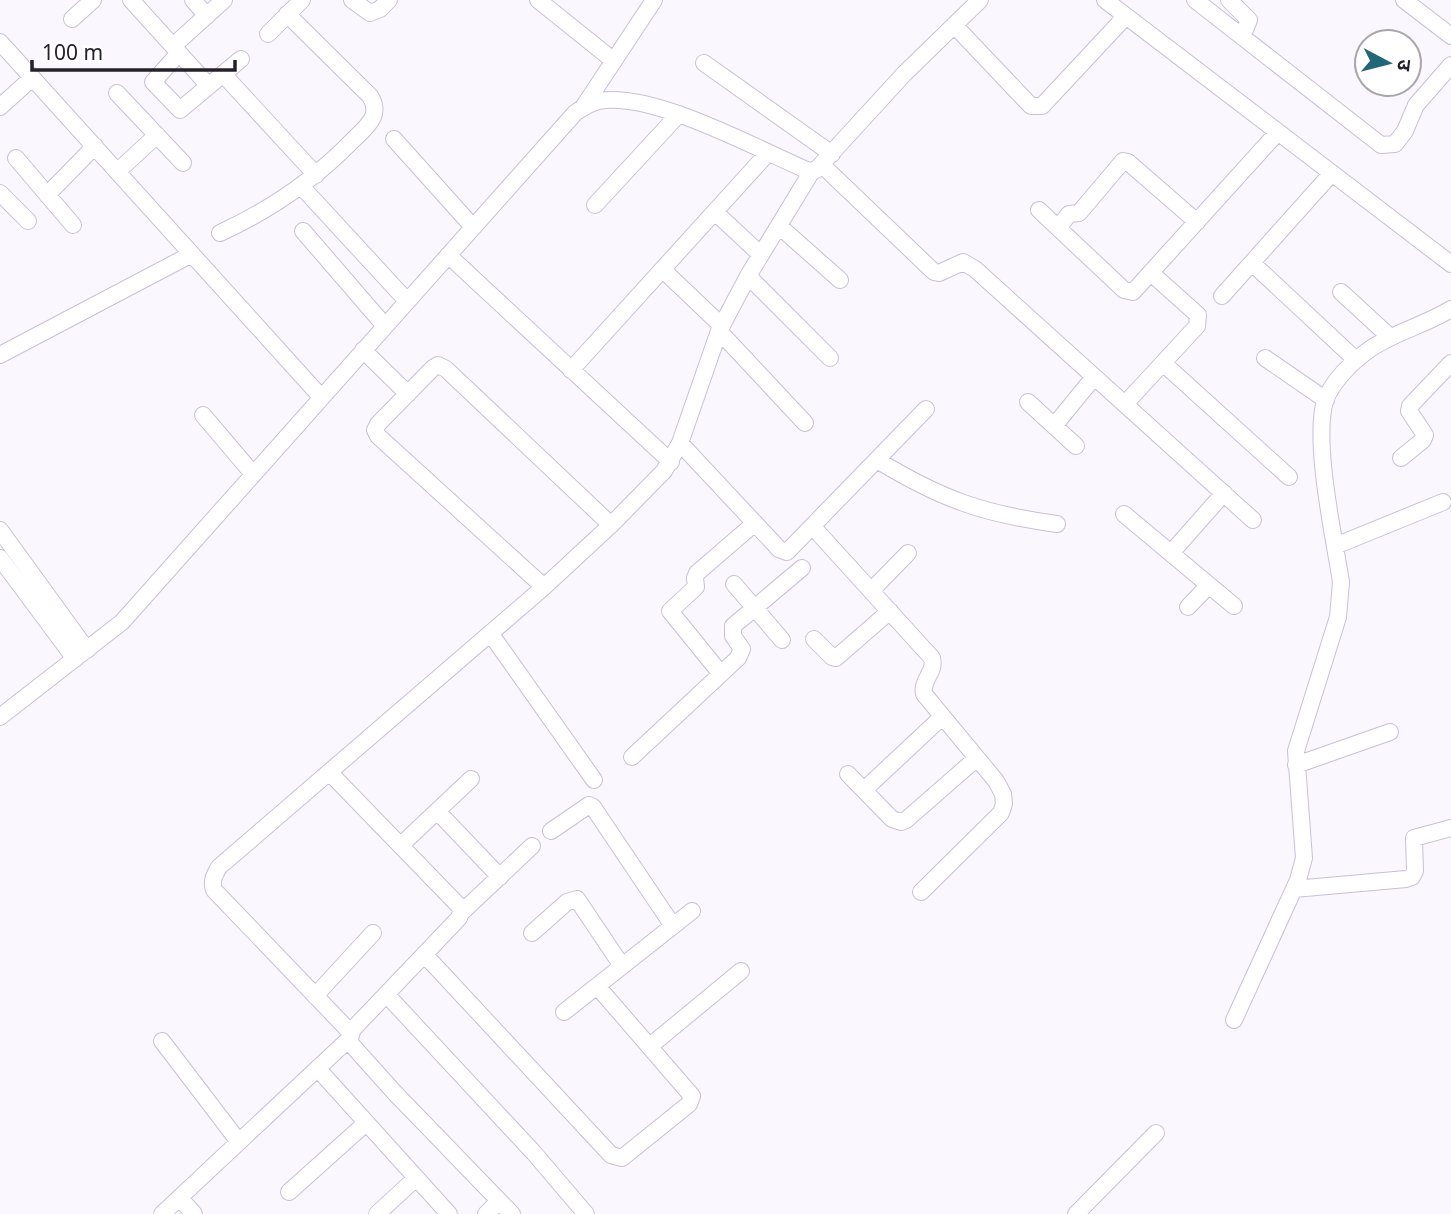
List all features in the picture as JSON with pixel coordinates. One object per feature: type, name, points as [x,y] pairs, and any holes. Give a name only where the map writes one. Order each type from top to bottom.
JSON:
[{"type":"street","points":[[72,19],[93,0]]},
{"type":"street","points":[[131,0],[209,86]]},
{"type":"street","points":[[193,0],[206,16]]},
{"type":"street","points":[[224,0],[176,50],[153,80],[154,86],[180,110],[240,59]]},
{"type":"street","points":[[268,34],[302,0]]},
{"type":"street","points":[[352,0],[370,13],[380,9],[389,0]]},
{"type":"street","points":[[538,0],[614,61]]},
{"type":"street","points":[[584,107],[654,0]]},
{"type":"street","points":[[512,1214],[354,1048],[350,1036],[220,898],[212,884],[219,867],[544,587],[611,525],[671,462],[720,328],[779,226],[822,163],[904,74],[980,0]]},
{"type":"street","points":[[1105,0],[1451,264]]},
{"type":"street","points":[[1195,0],[1375,141],[1389,146],[1395,144],[1405,131],[1416,105],[1451,65]]},
{"type":"street","points":[[1229,0],[1249,20],[1242,37]]},
{"type":"street","points":[[1404,0],[1451,36]]},
{"type":"street","points":[[220,233],[257,215],[316,175],[373,117],[374,103],[370,96],[287,14]]},
{"type":"street","points":[[954,25],[1031,106],[1036,108],[1042,106],[1126,16]]},
{"type":"street","points":[[0,42],[321,397]]},
{"type":"street","points":[[704,63],[822,163],[934,272],[945,270],[958,262],[968,264],[1252,520]]},
{"type":"street","points":[[223,74],[316,175]]},
{"type":"street","points":[[0,107],[33,78]]},
{"type":"street","points":[[117,93],[183,163]]},
{"type":"street","points":[[0,717],[122,622],[575,113],[599,101],[637,102],[679,114],[768,153],[822,163]]},
{"type":"street","points":[[595,205],[679,114]]},
{"type":"street","points":[[1039,210],[1128,293],[1133,292],[1278,132]]},
{"type":"street","points":[[118,172],[156,135]]},
{"type":"street","points":[[394,139],[473,227]]},
{"type":"street","points":[[47,195],[95,146]]},
{"type":"street","points":[[571,370],[768,153]]},
{"type":"street","points":[[16,159],[73,225]]},
{"type":"street","points":[[1058,228],[1069,214],[1079,213],[1122,160],[1128,162],[1197,222]]},
{"type":"street","points":[[1222,296],[1332,173]]},
{"type":"street","points":[[301,186],[407,301]]},
{"type":"street","points":[[0,193],[28,221]]},
{"type":"street","points":[[715,212],[761,255]]},
{"type":"street","points":[[779,226],[840,280]]},
{"type":"street","points":[[303,231],[385,326]]},
{"type":"street","points":[[0,355],[192,254]]},
{"type":"street","points":[[448,255],[671,462]]},
{"type":"street","points":[[1252,263],[1356,360]]},
{"type":"street","points":[[663,270],[720,328],[805,423]]},
{"type":"street","points":[[1125,404],[1197,326],[1198,315],[1151,273]]},
{"type":"street","points":[[748,276],[830,358]]},
{"type":"street","points":[[1341,292],[1390,337]]},
{"type":"street","points":[[1234,1020],[1294,889],[1304,858],[1296,765],[1299,737],[1338,617],[1341,582],[1324,463],[1322,421],[1326,400],[1335,383],[1369,349],[1451,309]]},
{"type":"street","points":[[363,350],[408,394]]},
{"type":"street","points":[[1265,358],[1326,400]]},
{"type":"street","points":[[1163,363],[1289,477]]},
{"type":"street","points":[[1401,458],[1423,440],[1425,435],[1409,411],[1410,405],[1451,363]]},
{"type":"street","points":[[544,587],[378,436],[378,424],[433,368],[443,366],[611,525]]},
{"type":"street","points":[[1054,426],[1094,377]]},
{"type":"street","points":[[1028,402],[1076,446]]},
{"type":"street","points":[[680,443],[782,552],[790,550],[926,409]]},
{"type":"street","points":[[203,415],[253,474]]},
{"type":"street","points":[[877,460],[918,485],[963,504],[1009,517],[1057,524]]},
{"type":"street","points":[[1171,553],[1224,494]]},
{"type":"street","points":[[1335,546],[1443,502]]},
{"type":"street","points":[[1124,514],[1234,606]]},
{"type":"street","points":[[721,674],[670,611],[696,587],[695,578],[698,573],[755,523]]},
{"type":"street","points":[[813,527],[932,658],[934,664],[924,682],[924,694],[996,781],[1003,794],[1001,813],[922,892]]},
{"type":"street","points":[[0,530],[81,654]]},
{"type":"street","points":[[871,591],[908,553]]},
{"type":"street","points":[[0,558],[81,654]]},
{"type":"street","points":[[632,757],[741,653],[742,649],[733,636],[733,626],[803,568]]},
{"type":"street","points":[[734,584],[782,640]]},
{"type":"street","points":[[1188,607],[1209,585]]},
{"type":"street","points":[[814,639],[836,658],[890,611]]},
{"type":"street","points":[[490,633],[594,780]]},
{"type":"street","points":[[864,790],[942,717]]},
{"type":"street","points":[[1296,765],[1390,732]]},
{"type":"street","points":[[848,774],[892,819],[901,822],[977,758]]},
{"type":"street","points":[[329,772],[460,905],[461,913]]},
{"type":"street","points":[[401,845],[471,779]]},
{"type":"street","points":[[551,831],[583,808],[589,805],[593,807],[673,926]]},
{"type":"street","points":[[437,811],[500,877]]},
{"type":"street","points":[[1294,889],[1412,877],[1415,871],[1414,838],[1451,828]]},
{"type":"street","points":[[162,1214],[318,1069],[461,913],[532,846]]},
{"type":"street","points":[[532,933],[567,902],[577,899],[622,966]]},
{"type":"street","points":[[564,1012],[692,911]]},
{"type":"street","points":[[315,996],[373,933]]},
{"type":"street","points":[[424,954],[611,1155],[617,1158],[629,1155],[692,1101],[688,1090],[597,986]]},
{"type":"street","points":[[650,1046],[741,971]]},
{"type":"street","points":[[386,994],[534,1153],[586,1214]]},
{"type":"street","points":[[162,1041],[239,1142]]},
{"type":"street","points":[[318,1069],[449,1214]]},
{"type":"street","points":[[289,1192],[366,1123]]},
{"type":"street","points":[[1076,1214],[1156,1133]]},
{"type":"street","points":[[377,1214],[416,1178]]},
{"type":"street","points":[[180,1198],[194,1214]]},
{"type":"street","points":[[486,1214],[499,1201]]}]
